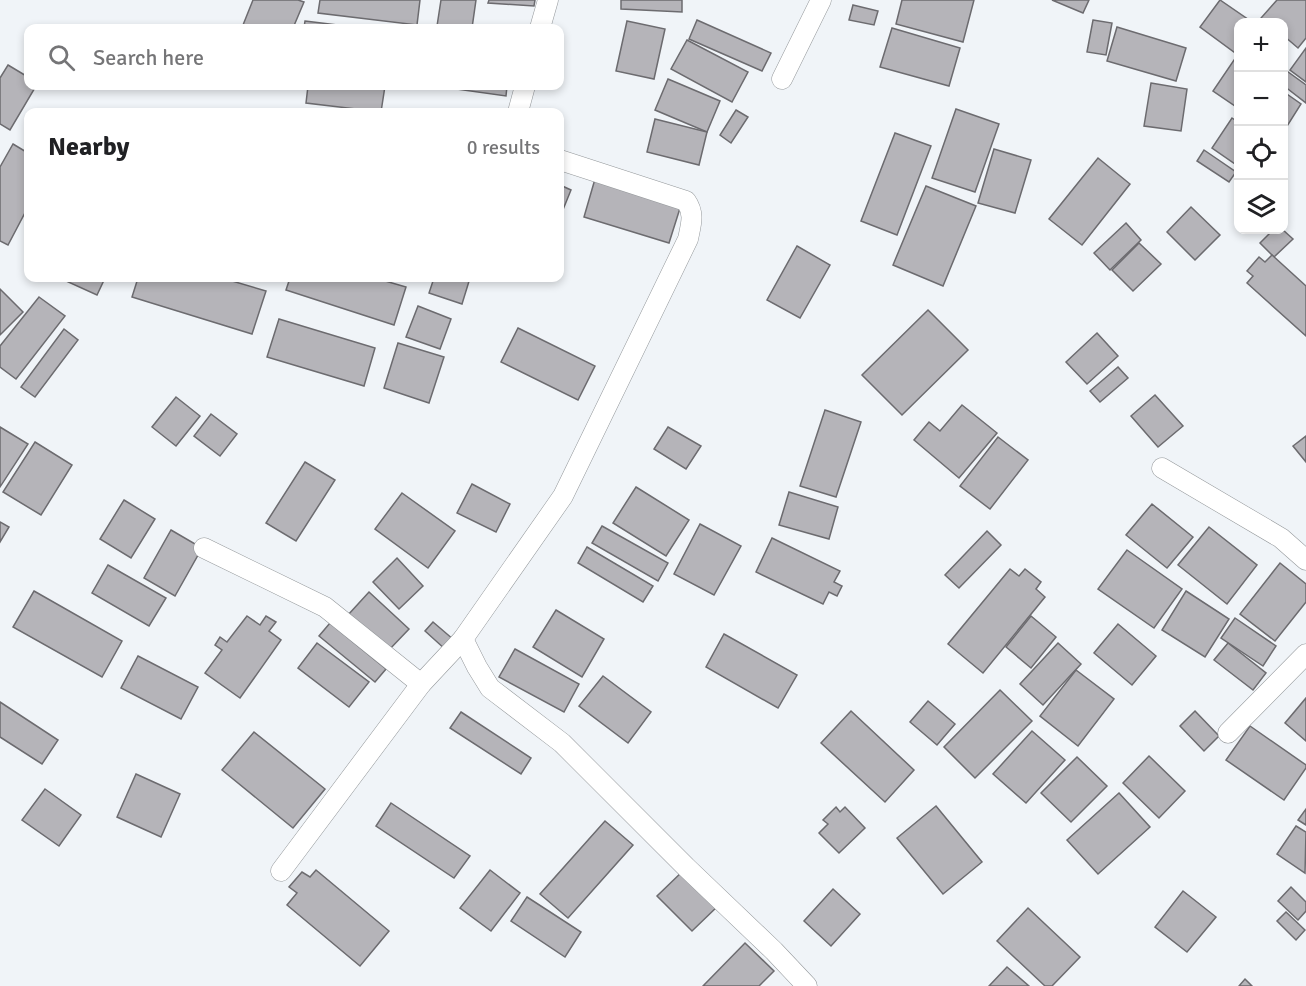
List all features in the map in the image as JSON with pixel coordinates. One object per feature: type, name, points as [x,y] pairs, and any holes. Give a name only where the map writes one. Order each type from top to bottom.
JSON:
[{"type":"street","points":[[541,24],[548,0]]},
{"type":"street","points":[[782,79],[821,0]]},
{"type":"street","points":[[519,108],[524,90]]},
{"type":"street","points":[[281,871],[421,684],[463,639],[563,496],[688,238],[692,209],[686,201],[564,161]]},
{"type":"street","points":[[1162,468],[1281,538],[1306,560]]},
{"type":"street","points":[[204,548],[325,607],[421,684]]},
{"type":"street","points":[[463,639],[490,688],[562,743],[807,986]]},
{"type":"street","points":[[1228,733],[1306,654]]},
{"type":"building","points":[[253,0],[304,2],[295,24],[243,24]]},
{"type":"building","points":[[320,0],[420,0],[417,24],[318,13]]},
{"type":"building","points":[[441,0],[476,0],[473,24],[437,24]]},
{"type":"building","points":[[489,0],[535,0],[534,6],[488,3]]},
{"type":"building","points":[[621,0],[682,0],[682,12],[621,9]]},
{"type":"building","points":[[902,0],[974,0],[963,42],[896,24]]},
{"type":"building","points":[[1052,0],[1089,0],[1083,13]]},
{"type":"building","points":[[1220,0],[1246,18],[1234,18],[1234,52],[1200,27]]},
{"type":"building","points":[[1277,0],[1306,0],[1306,38],[1298,48],[1288,39],[1288,18],[1261,18]]},
{"type":"building","points":[[853,5],[878,11],[874,25],[849,20]]},
{"type":"building","points":[[697,20],[771,53],[762,71],[689,39]]},
{"type":"building","points":[[1093,20],[1112,23],[1106,55],[1087,52]]},
{"type":"building","points":[[305,21],[329,24],[305,24]]},
{"type":"building","points":[[627,21],[665,29],[654,79],[616,71]]},
{"type":"building","points":[[1117,27],[1186,48],[1176,81],[1107,61]]},
{"type":"building","points":[[892,28],[960,48],[949,86],[880,67]]},
{"type":"building","points":[[687,40],[748,72],[732,102],[671,69]]},
{"type":"building","points":[[1306,48],[1306,82],[1290,70]]},
{"type":"building","points":[[1234,60],[1234,105],[1213,91]]},
{"type":"building","points":[[8,65],[24,75],[24,90],[34,90],[10,130],[0,124],[0,78]]},
{"type":"building","points":[[1288,72],[1306,85],[1306,103],[1288,89]]},
{"type":"building","points":[[668,79],[720,101],[707,132],[655,110]]},
{"type":"building","points":[[1151,83],[1187,89],[1181,131],[1144,126]]},
{"type":"building","points":[[308,90],[384,90],[382,108],[348,108],[306,103]]},
{"type":"building","points":[[463,90],[507,90],[506,96]]},
{"type":"building","points":[[1288,95],[1301,104],[1288,125]]},
{"type":"building","points":[[956,109],[999,124],[975,192],[932,178]]},
{"type":"building","points":[[736,110],[748,117],[731,143],[720,135]]},
{"type":"building","points":[[1232,118],[1234,119],[1234,163],[1212,148]]},
{"type":"building","points":[[655,119],[707,132],[699,165],[647,152]]},
{"type":"building","points":[[895,133],[931,146],[897,235],[861,221]]},
{"type":"building","points":[[13,144],[24,151],[24,215],[8,245],[0,241],[0,167]]},
{"type":"building","points":[[994,149],[1031,160],[1015,213],[978,203]]},
{"type":"building","points":[[1204,150],[1234,171],[1234,175],[1229,182],[1197,161]]},
{"type":"building","points":[[1098,158],[1130,184],[1082,245],[1049,219]]},
{"type":"building","points":[[595,179],[681,205],[669,243],[584,217]]},
{"type":"building","points":[[926,186],[976,206],[943,286],[893,265]]},
{"type":"building","points":[[564,187],[571,190],[564,207]]},
{"type":"building","points":[[1191,207],[1220,235],[1195,260],[1167,232]]},
{"type":"building","points":[[1126,223],[1141,240],[1110,270],[1094,253]]},
{"type":"building","points":[[1269,234],[1287,234],[1293,239],[1274,257],[1260,243]]},
{"type":"building","points":[[1139,243],[1161,264],[1133,291],[1112,270]]},
{"type":"building","points":[[797,246],[830,265],[800,318],[767,300]]},
{"type":"building","points":[[1272,255],[1306,286],[1306,336],[1247,283],[1253,276],[1247,271],[1259,257],[1265,262]]},
{"type":"building","points":[[68,282],[103,282],[97,295]]},
{"type":"building","points":[[137,282],[236,282],[266,291],[252,334],[132,297]]},
{"type":"building","points":[[289,282],[389,282],[406,287],[394,325],[286,290]]},
{"type":"building","points":[[433,282],[469,282],[462,304],[429,293]]},
{"type":"building","points":[[0,289],[23,312],[0,335]]},
{"type":"building","points":[[39,297],[65,316],[16,379],[0,367],[0,346]]},
{"type":"building","points":[[418,306],[451,319],[440,349],[406,337]]},
{"type":"building","points":[[928,310],[968,350],[902,415],[862,375]]},
{"type":"building","points":[[279,319],[375,348],[364,386],[267,357]]},
{"type":"building","points":[[518,328],[595,366],[578,400],[501,362]]},
{"type":"building","points":[[64,329],[78,340],[35,397],[21,387]]},
{"type":"building","points":[[1097,333],[1118,356],[1087,384],[1066,362]]},
{"type":"building","points":[[398,343],[444,357],[429,403],[384,388]]},
{"type":"building","points":[[1118,367],[1128,378],[1100,402],[1090,391]]},
{"type":"building","points":[[1155,395],[1183,426],[1158,447],[1131,416]]},
{"type":"building","points":[[176,397],[200,416],[176,446],[152,427]]},
{"type":"building","points":[[962,405],[997,433],[959,478],[914,440],[929,422],[940,431]]},
{"type":"building","points":[[825,410],[861,422],[836,497],[800,486]]},
{"type":"building","points":[[211,414],[237,434],[220,456],[194,436]]},
{"type":"building","points":[[0,427],[28,444],[0,487]]},
{"type":"building","points":[[668,427],[701,446],[686,469],[654,449]]},
{"type":"building","points":[[1306,436],[1306,462],[1293,446]]},
{"type":"building","points":[[998,437],[1028,460],[990,509],[960,486]]},
{"type":"building","points":[[35,442],[72,465],[41,515],[3,492]]},
{"type":"building","points":[[305,462],[335,480],[296,541],[266,523]]},
{"type":"building","points":[[472,484],[510,504],[496,532],[457,513]]},
{"type":"building","points":[[636,487],[689,520],[666,556],[613,523]]},
{"type":"building","points":[[789,492],[838,507],[829,539],[779,525]]},
{"type":"building","points":[[402,493],[455,531],[428,568],[375,529]]},
{"type":"building","points":[[124,500],[155,519],[131,558],[100,539]]},
{"type":"building","points":[[1152,504],[1193,537],[1167,568],[1126,535]]},
{"type":"building","points":[[0,522],[9,527],[0,542]]},
{"type":"building","points":[[700,524],[741,546],[714,595],[674,574]]},
{"type":"building","points":[[602,526],[668,563],[658,581],[592,543]]},
{"type":"building","points":[[1209,527],[1257,565],[1227,604],[1178,565]]},
{"type":"building","points":[[171,530],[202,548],[175,596],[144,578]]},
{"type":"building","points":[[987,531],[1001,545],[959,588],[945,575]]},
{"type":"building","points":[[772,538],[840,571],[834,582],[842,586],[837,596],[829,592],[823,604],[756,572]]},
{"type":"building","points":[[587,547],[653,586],[643,602],[578,563]]},
{"type":"building","points":[[1127,550],[1182,589],[1154,628],[1098,589]]},
{"type":"building","points":[[397,558],[423,586],[399,609],[373,582]]},
{"type":"building","points":[[1280,563],[1306,584],[1306,602],[1275,641],[1240,614]]},
{"type":"building","points":[[108,565],[166,598],[149,626],[92,593]]},
{"type":"building","points":[[1010,569],[1019,576],[1025,569],[1041,582],[1036,589],[1045,597],[983,673],[948,644]]},
{"type":"building","points":[[34,591],[122,641],[102,677],[13,627]]},
{"type":"building","points":[[1186,591],[1229,619],[1205,657],[1162,630]]},
{"type":"building","points":[[369,592],[409,629],[388,651],[348,615]]},
{"type":"building","points":[[556,610],[604,639],[582,677],[533,647]]},
{"type":"building","points":[[247,616],[260,625],[266,616],[276,622],[269,631],[281,640],[240,698],[205,673],[222,650],[215,645],[220,637],[227,642]]},
{"type":"building","points":[[1031,616],[1056,637],[1031,668],[1006,647]]},
{"type":"building","points":[[1235,618],[1276,646],[1263,666],[1221,638]]},
{"type":"building","points":[[433,622],[454,640],[446,650],[425,631]]},
{"type":"building","points":[[330,623],[386,669],[375,682],[319,636]]},
{"type":"building","points":[[1118,624],[1156,656],[1132,685],[1094,653]]},
{"type":"building","points":[[724,634],[797,675],[778,708],[706,667]]},
{"type":"building","points":[[317,643],[369,682],[349,707],[298,668]]},
{"type":"building","points":[[1058,643],[1081,664],[1043,705],[1020,684]]},
{"type":"building","points":[[1228,643],[1266,673],[1253,690],[1214,660]]},
{"type":"building","points":[[515,649],[579,684],[564,712],[499,677]]},
{"type":"building","points":[[138,656],[198,687],[181,719],[121,688]]},
{"type":"building","points":[[1076,670],[1114,699],[1078,746],[1040,716]]},
{"type":"building","points":[[603,676],[651,712],[628,743],[579,706]]},
{"type":"building","points":[[1000,690],[1032,721],[975,778],[944,747]]},
{"type":"building","points":[[1306,698],[1306,741],[1285,723]]},
{"type":"building","points":[[928,701],[955,724],[937,745],[910,722]]},
{"type":"building","points":[[0,702],[58,740],[42,764],[0,737]]},
{"type":"building","points":[[851,711],[914,770],[885,802],[821,743]]},
{"type":"building","points":[[1195,711],[1219,736],[1204,751],[1180,726]]},
{"type":"building","points":[[461,712],[531,758],[521,774],[450,728]]},
{"type":"building","points":[[1250,726],[1306,765],[1284,800],[1226,760]]},
{"type":"building","points":[[1032,731],[1065,760],[1026,803],[993,774]]},
{"type":"building","points":[[254,732],[325,789],[293,828],[222,770]]},
{"type":"building","points":[[1149,756],[1185,791],[1159,818],[1123,783]]},
{"type":"building","points":[[1077,757],[1107,786],[1071,822],[1041,793]]},
{"type":"building","points":[[136,774],[180,794],[161,837],[117,817]]},
{"type":"building","points":[[45,789],[81,815],[59,846],[22,820]]},
{"type":"building","points":[[1119,793],[1150,827],[1098,874],[1067,840]]},
{"type":"building","points":[[391,803],[470,856],[454,878],[376,826]]},
{"type":"building","points":[[936,806],[982,862],[943,894],[897,838]]},
{"type":"building","points":[[836,807],[840,812],[845,807],[865,828],[839,853],[819,833],[828,824],[823,820]]},
{"type":"building","points":[[1306,809],[1306,825],[1298,820]]},
{"type":"building","points":[[605,821],[633,845],[568,918],[540,894]]},
{"type":"building","points":[[1296,826],[1306,832],[1305,873],[1277,854]]},
{"type":"building","points":[[685,869],[720,904],[692,931],[657,896]]},
{"type":"building","points":[[316,870],[389,931],[360,966],[287,905],[297,893],[289,887],[302,872],[310,877]]},
{"type":"building","points":[[490,870],[520,893],[491,931],[460,908]]},
{"type":"building","points":[[1291,887],[1306,902],[1306,911],[1298,920],[1278,901]]},
{"type":"building","points":[[833,889],[860,914],[831,946],[804,921]]},
{"type":"building","points":[[1183,891],[1216,917],[1187,952],[1155,927]]},
{"type":"building","points":[[527,897],[581,932],[565,957],[511,921]]},
{"type":"building","points":[[1028,908],[1080,957],[1052,986],[1045,986],[997,941]]},
{"type":"building","points":[[1286,912],[1305,930],[1296,940],[1277,921]]},
{"type":"building","points":[[745,943],[774,971],[759,986],[703,986]]},
{"type":"building","points":[[1007,967],[1029,986],[989,986]]},
{"type":"building","points":[[1245,979],[1252,986],[1239,986]]}]
